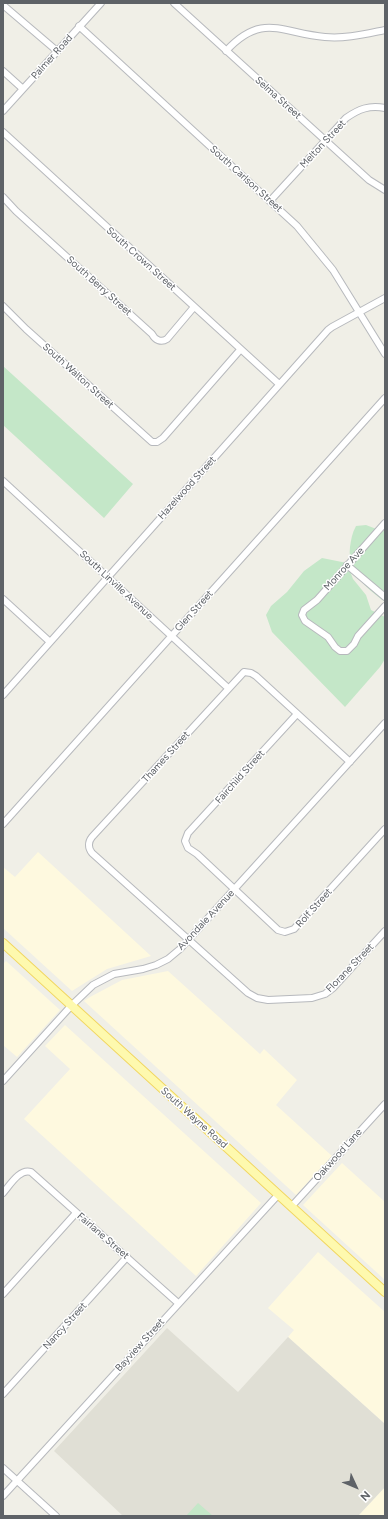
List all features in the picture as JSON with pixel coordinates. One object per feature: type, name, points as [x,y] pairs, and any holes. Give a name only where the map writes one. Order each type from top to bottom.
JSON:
[{"type":"main road","name":"South Wayne Road","points":[[5,947],[72,1006],[385,1292]]},
{"type":"street","name":"Palmer Road","points":[[3,111],[101,3]]},
{"type":"street","name":"Selma Street","points":[[174,3],[369,180],[385,190]]},
{"type":"street","points":[[3,5],[57,51]]},
{"type":"street","name":"South Carlson Street","points":[[79,26],[297,226],[321,254],[342,283],[385,354]]},
{"type":"street","points":[[226,51],[244,35],[254,30],[264,28],[280,28],[332,38],[385,30]]},
{"type":"street","points":[[3,71],[23,89]]},
{"type":"street","name":"Melton Street","points":[[270,201],[346,118],[356,111],[371,107],[385,108]]},
{"type":"street","name":"South Crown Street","points":[[3,132],[279,384]]},
{"type":"street","name":"South Berry Street","points":[[3,197],[157,340],[162,341],[167,339],[194,308]]},
{"type":"street","name":"Hazelwood Street","points":[[3,695],[279,384],[332,327],[385,298]]},
{"type":"street","name":"South Walton Street","points":[[3,306],[150,441],[155,442],[163,438],[240,350]]},
{"type":"street","name":"Glen Street","points":[[3,824],[385,398]]},
{"type":"street","name":"South Linville Avenue","points":[[3,481],[228,688]]},
{"type":"street","name":"Monroe Ave","points":[[385,523],[316,600],[304,610],[302,615],[305,620],[328,637],[335,647],[340,651],[347,651],[354,644],[358,636],[385,606]]},
{"type":"street","points":[[347,565],[385,597]]},
{"type":"street","points":[[3,599],[50,642]]},
{"type":"street","name":"Thames Street","points":[[189,939],[92,853],[89,848],[89,843],[92,837],[228,688],[246,672],[251,673],[350,762]]},
{"type":"street","name":"Fairchild Street","points":[[234,890],[188,848],[185,841],[188,833],[297,714]]},
{"type":"street","name":"Avondale Avenue","points":[[3,1081],[87,990],[99,981],[114,974],[143,969],[162,962],[180,949],[385,723]]},
{"type":"street","name":"Rolf Street","points":[[234,890],[278,930],[285,932],[292,931],[385,830]]},
{"type":"street","name":"Florane Street","points":[[189,939],[248,993],[257,998],[268,1000],[312,998],[325,994],[333,988],[385,931]]},
{"type":"street","name":"Oakwood Lane","points":[[291,1207],[385,1104]]},
{"type":"street","name":"Fairlane Street","points":[[3,1193],[22,1172],[31,1172],[178,1303]]},
{"type":"street","name":"Bayview Street","points":[[3,1496],[278,1195]]},
{"type":"street","points":[[3,1294],[76,1213]]},
{"type":"street","name":"Nancy Street","points":[[3,1394],[127,1257]]},
{"type":"street","points":[[3,1468],[56,1516]]},
{"type":"shaded area","points":[[38,852],[151,956],[107,969],[72,991],[3,928],[3,867],[15,877]]},
{"type":"shaded area","points":[[6,961],[60,1010],[17,1057],[3,1045],[3,964]]},
{"type":"shaded area","points":[[168,971],[260,1054],[264,1049],[297,1080],[276,1105],[332,1156],[296,1195],[84,1001],[122,980]]},
{"type":"shaded area","points":[[65,1025],[261,1203],[196,1276],[24,1119],[70,1069],[45,1046]]},
{"type":"shaded area","points":[[342,1163],[385,1202],[385,1280],[303,1205]]},
{"type":"shaded area","points":[[318,1252],[385,1312],[385,1424],[288,1337],[294,1330],[268,1308]]},
{"type":"shaded area","points":[[167,1328],[238,1392],[288,1337],[385,1424],[385,1487],[358,1516],[123,1516],[54,1451]]},
{"type":"shaded area","points":[[385,1487],[385,1516],[358,1516]]},
{"type":"green space","points":[[3,366],[133,484],[104,518],[3,425]]},
{"type":"green space","points":[[366,525],[379,530],[385,529],[385,602],[359,579],[352,565],[350,556],[351,539],[356,526]]},
{"type":"green space","points":[[322,558],[347,563],[353,579],[366,595],[371,610],[385,617],[385,659],[380,667],[345,707],[272,632],[266,615],[271,606],[287,592],[304,571]]},
{"type":"green space","points":[[198,1503],[213,1516],[186,1516]]}]
